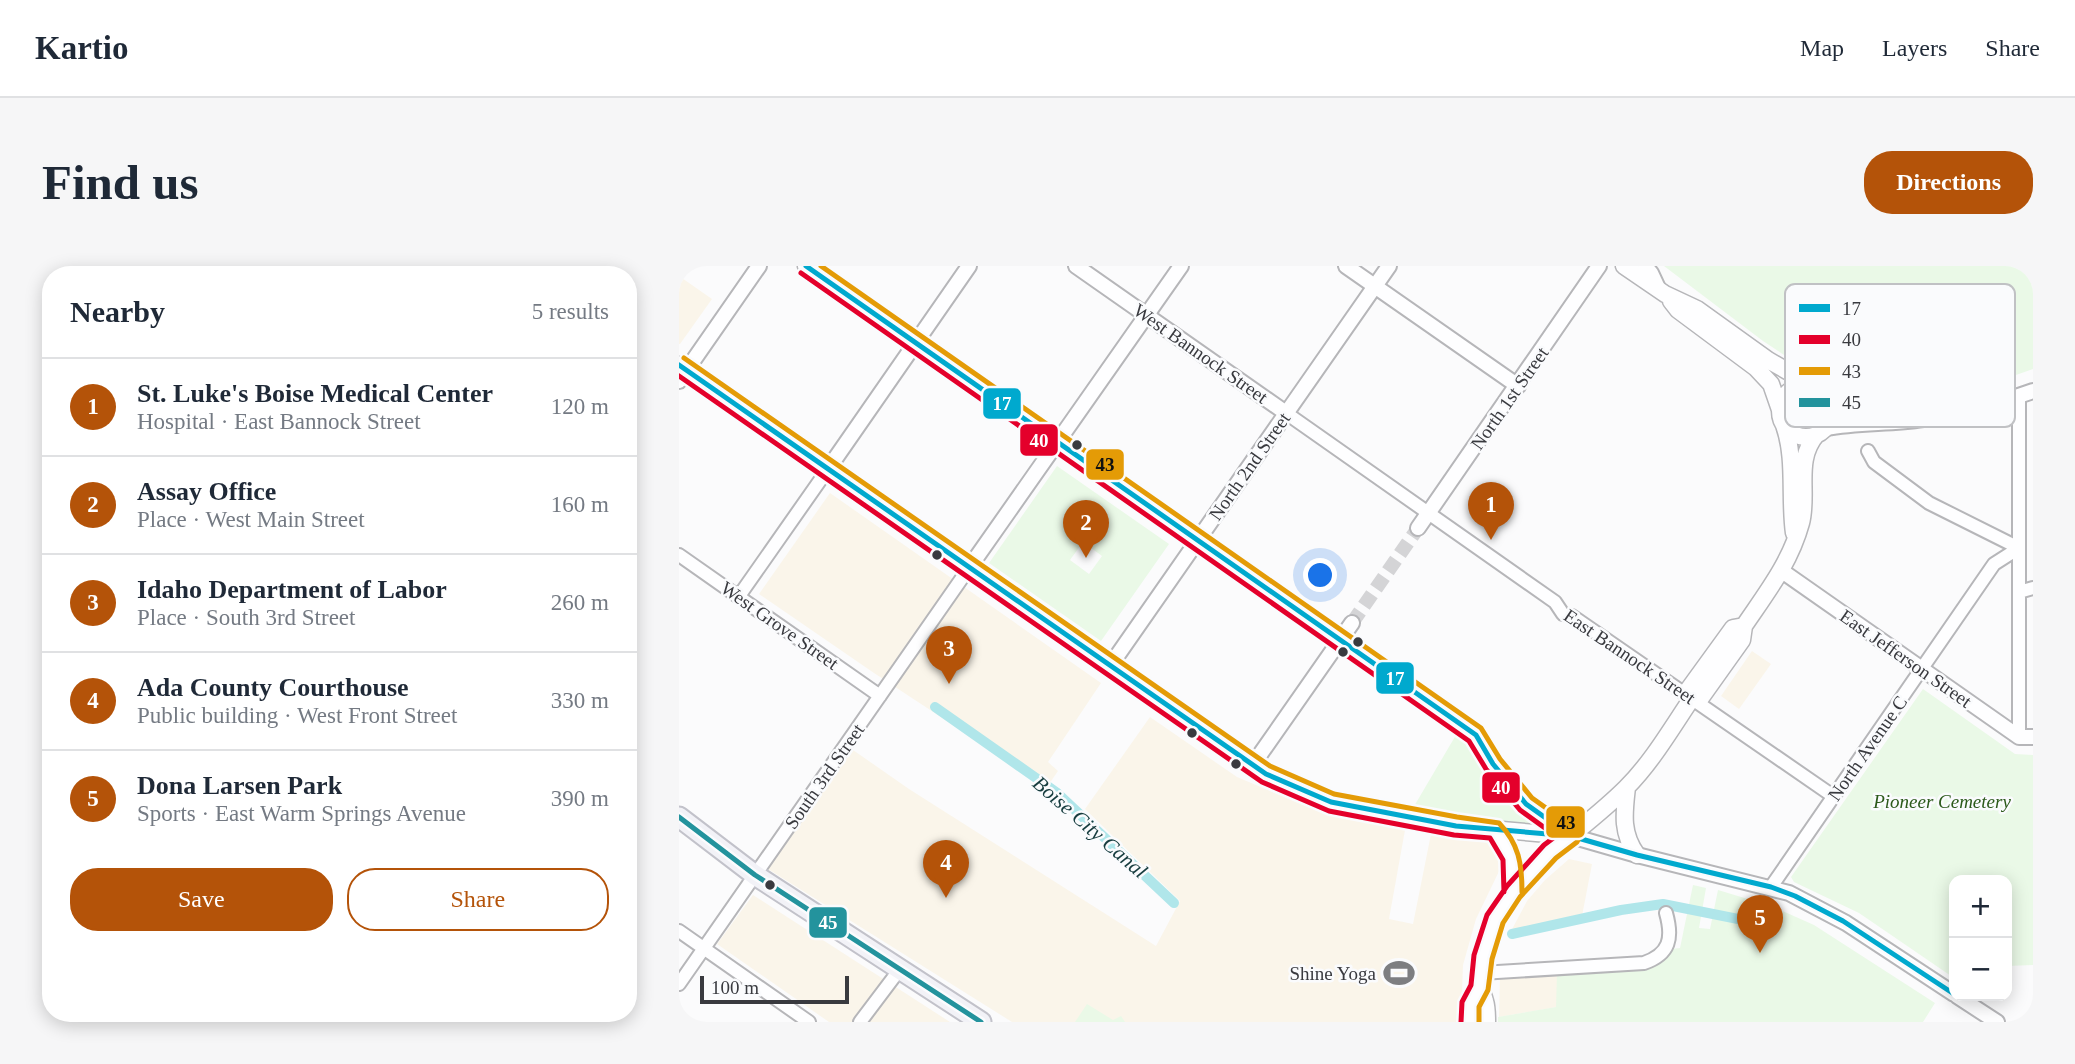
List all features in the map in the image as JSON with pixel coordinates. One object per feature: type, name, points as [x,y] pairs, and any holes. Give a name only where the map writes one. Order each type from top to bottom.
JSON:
[{"type":"main road","points":[[806,266],[1475,734],[1493,764],[1526,804],[1571,836]]},
{"type":"main road","points":[[1623,266],[1697,309],[1785,370]]},
{"type":"main road","points":[[1662,291],[1678,310],[1756,368],[1772,384],[1790,443],[1790,504],[1794,541]]},
{"type":"main road","points":[[682,373],[828,469],[1252,766],[1331,802],[1456,826],[1571,836]]},
{"type":"main road","points":[[1785,395],[1782,418],[1785,424]]},
{"type":"main road","points":[[1787,427],[1789,431],[1802,437],[1821,431]]},
{"type":"main road","points":[[1486,1022],[1486,1004],[1481,980],[1483,957],[1495,919],[1513,892],[1549,851],[1590,822],[1627,787],[1649,762],[1692,698],[1700,699],[1742,640],[1744,626],[1782,571],[1794,541],[1802,517],[1803,469],[1807,450],[1823,427]]},
{"type":"main road","points":[[1627,787],[1623,814],[1625,829],[1629,844],[1637,855]]},
{"type":"main road","points":[[679,817],[755,875],[981,1022]]},
{"type":"main road","points":[[1494,830],[1513,856],[1513,892]]},
{"type":"main road","points":[[1470,1022],[1471,1004],[1481,980]]},
{"type":"street","points":[[682,373],[759,266]]},
{"type":"street","points":[[739,596],[969,266]]},
{"type":"street","name":"West Bannock Street","points":[[1076,266],[1429,513]]},
{"type":"street","points":[[969,568],[1181,266]]},
{"type":"street","points":[[1346,266],[1518,386]]},
{"type":"street","name":"North 2nd Street","points":[[1110,666],[1389,266]]},
{"type":"street","name":"North 1st Street","points":[[1418,528],[1599,266]]},
{"type":"street","points":[[1645,266],[1662,291]]},
{"type":"street","points":[[2015,397],[2033,391]]},
{"type":"street","points":[[2018,396],[2027,431],[2019,548],[2026,737]]},
{"type":"street","points":[[1821,431],[1841,427]]},
{"type":"street","points":[[1867,451],[1874,462],[1929,503],[2019,548]]},
{"type":"street","name":"East Bannock Street","points":[[1429,513],[1555,602],[1563,614],[1572,616],[1833,796]]},
{"type":"street","name":"North Avenue C","points":[[1771,887],[1994,564],[2019,548]]},
{"type":"street","name":"West Grove Street","points":[[679,555],[880,696]]},
{"type":"street","name":"South 3rd Street","points":[[679,984],[969,568]]},
{"type":"street","name":"East Jefferson Street","points":[[1782,571],[1921,669],[2026,737]]},
{"type":"street","points":[[2019,592],[2033,588]]},
{"type":"street","points":[[1252,766],[1352,623]]},
{"type":"street","points":[[1571,836],[1789,893],[1846,923],[1949,991]]},
{"type":"street","points":[[1481,980],[1644,963],[1659,958],[1666,950],[1670,927],[1666,912]]},
{"type":"street","points":[[679,931],[809,1022]]},
{"type":"street","points":[[860,1022],[900,970]]},
{"type":"street","points":[[1964,1001],[1997,1022]]},
{"type":"shaded area","points":[[679,276],[712,299],[680,344],[679,344]]},
{"type":"shaded area","points":[[830,493],[1101,683],[1048,762],[1058,771],[1047,787],[759,594]]},
{"type":"shaded area","points":[[1752,651],[1771,664],[1739,709],[1721,696]]},
{"type":"shaded area","points":[[1150,717],[1237,777],[1325,814],[1405,830],[1389,919],[1413,924],[1431,834],[1487,840],[1498,845],[1503,854],[1503,863],[1476,919],[1463,965],[1461,1022],[1012,1022],[768,869],[853,750],[909,789],[1156,946],[1180,901],[1085,809]]},
{"type":"shaded area","points":[[1569,859],[1592,864],[1582,916],[1510,933],[1527,901],[1545,880]]},
{"type":"shaded area","points":[[753,895],[950,1022],[829,1022],[717,944]]},
{"type":"shaded area","points":[[1557,973],[1557,1007],[1499,1017],[1500,978]]},
{"type":"green space","points":[[1664,266],[2033,266],[2033,369],[2015,375],[2015,284],[1785,284],[1785,356]]},
{"type":"green space","points":[[1057,466],[1169,544],[1101,641],[989,563]],"holes":[[[1083,542],[1102,556],[1089,574],[1070,560]]]},
{"type":"green space","name":"Pioneer Cemetery","points":[[1923,689],[2015,754],[2033,755],[2033,965],[2012,966],[2012,875],[1949,875],[1949,975],[1859,913],[1794,882],[1791,877]]},
{"type":"green space","points":[[1456,735],[1471,748],[1492,780],[1535,821],[1533,826],[1413,808]]},
{"type":"green space","points":[[1693,885],[1706,888],[1699,928],[1710,929],[1718,890],[1771,906],[1814,925],[1935,1003],[1923,1022],[1498,1022],[1498,1017],[1556,1007],[1557,973],[1661,957],[1662,950],[1680,948]]},
{"type":"green space","points":[[1087,1004],[1113,1020],[1121,1016],[1125,1022],[1075,1022]]},
{"type":"waterway","name":"Boise City Canal","points":[[935,707],[1056,792],[1174,903]]},
{"type":"waterway","name":"Boise City Canal","points":[[1512,934],[1621,910],[1663,904],[1758,923]]},
{"type":"tunnel","points":[[1352,623],[1418,528]]},
{"type":"transit line","name":"17","points":[[806,266],[1476,735],[1493,764],[1526,804],[1571,836]]},
{"type":"transit line","name":"43","points":[[821,266],[1481,728],[1500,759],[1532,798],[1577,830],[1580,836],[1577,842],[1556,858],[1520,897],[1503,923],[1492,959],[1488,990],[1479,1007],[1479,1022]]},
{"type":"transit line","name":"40","points":[[801,273],[1469,741],[1486,769],[1520,810],[1556,836],[1544,845],[1507,886],[1487,915],[1474,955],[1471,985],[1462,1002],[1461,1022]]},
{"type":"transit line","name":"43","points":[[684,358],[1270,766],[1334,794],[1499,823],[1511,839],[1518,855],[1522,892]]},
{"type":"transit line","name":"17","points":[[679,365],[1266,774],[1331,802],[1456,826],[1571,836],[1637,855],[1771,887],[1795,896],[1843,921],[1949,991]]},
{"type":"transit line","name":"40","points":[[679,376],[1262,782],[1329,811],[1454,835],[1490,838],[1503,860],[1504,892]]},
{"type":"transit line","name":"45","points":[[679,817],[755,875],[981,1022]]},
{"type":"place","name":"St. Luke's Boise Medical Center","points":[[1491,540]]},
{"type":"place","name":"Assay Office","points":[[1086,558]]},
{"type":"place","name":"Idaho Department of Labor","points":[[949,684]]},
{"type":"place","name":"Ada County Courthouse","points":[[946,898]]},
{"type":"place","name":"Dona Larsen Park","points":[[1760,953]]},
{"type":"place","name":"Shine Yoga","points":[[1399,973]]}]
